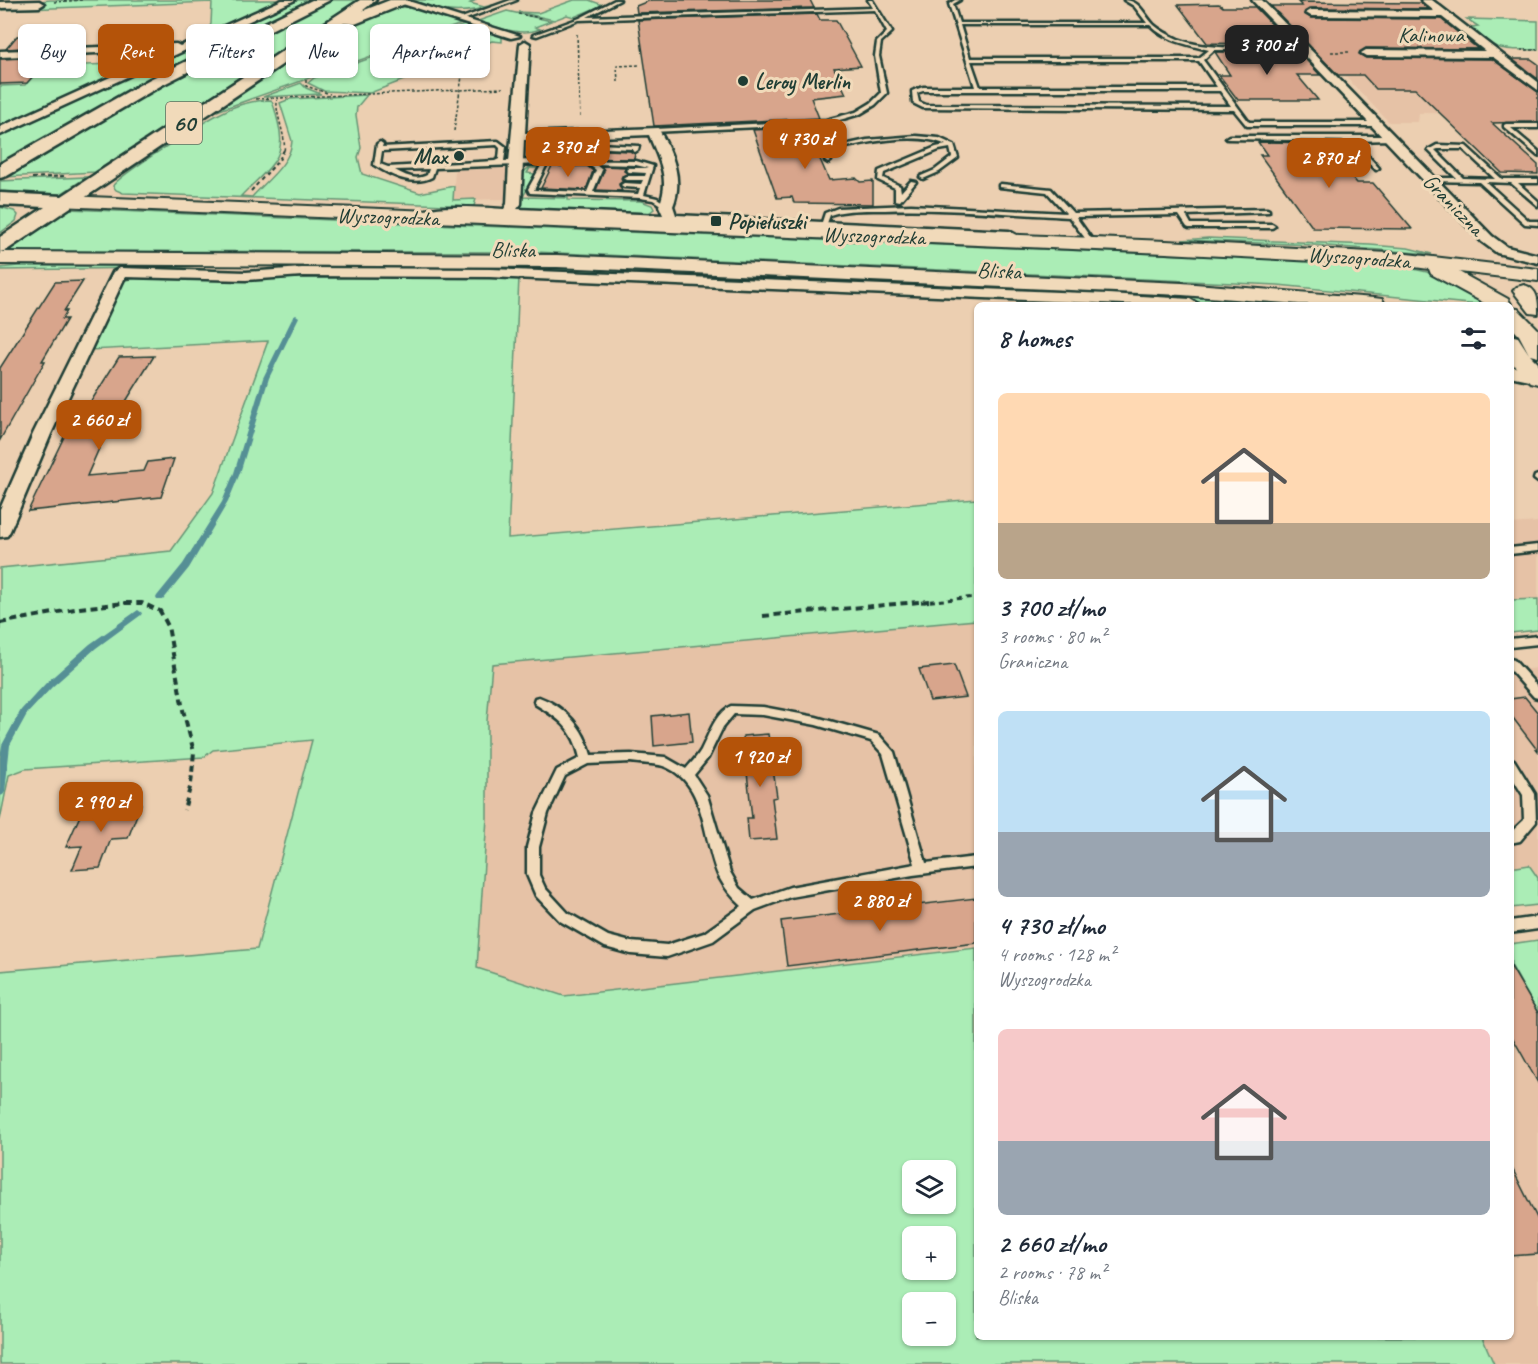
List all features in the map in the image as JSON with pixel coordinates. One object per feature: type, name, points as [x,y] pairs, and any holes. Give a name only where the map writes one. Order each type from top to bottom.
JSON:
[{"type":"main road","name":"60","points":[[0,172],[156,82],[323,0]]},
{"type":"main road","name":"60","points":[[333,24],[369,0]]},
{"type":"main road","points":[[345,24],[399,0]]},
{"type":"main road","name":"60","points":[[64,202],[286,55]]},
{"type":"main road","points":[[6,199],[64,202]]},
{"type":"main road","points":[[0,246],[64,202]]},
{"type":"main road","name":"Wyszogrodzka","points":[[64,202],[1166,247],[1407,260],[1506,302]]},
{"type":"main road","name":"Wyszogrodzka","points":[[0,258],[557,261],[1182,289],[1348,302]]},
{"type":"main road","points":[[1407,260],[1448,274],[1497,302]]},
{"type":"main road","points":[[1522,309],[1538,308]]},
{"type":"main road","points":[[1522,309],[1529,332],[1538,350]]},
{"type":"main road","points":[[1522,309],[1516,353],[1538,377]]},
{"type":"street","points":[[0,131],[290,0]]},
{"type":"street","points":[[399,0],[515,36],[540,37],[539,40],[525,44],[512,42],[511,39],[515,36]]},
{"type":"street","name":"Graniczna","points":[[1257,0],[1494,245],[1510,253],[1538,259]]},
{"type":"street","name":"Kalinowa","points":[[1426,0],[1538,87]]},
{"type":"street","points":[[0,5],[39,4]]},
{"type":"street","points":[[1311,13],[1444,14]]},
{"type":"street","points":[[508,213],[514,204],[515,162],[525,44]]},
{"type":"street","points":[[0,54],[173,46],[184,48]]},
{"type":"street","name":"Kalinowa","points":[[1366,53],[1495,54]]},
{"type":"street","points":[[518,137],[654,131],[664,148],[669,166],[672,190],[668,213]]},
{"type":"street","points":[[405,217],[455,211],[668,213],[1166,247]]},
{"type":"street","name":"Bliska","points":[[0,531],[42,434],[120,272],[246,276],[302,272],[562,275],[1159,302]]},
{"type":"street","points":[[1514,372],[1538,377]]},
{"type":"lane","points":[[460,19],[515,0]]},
{"type":"lane","points":[[535,35],[600,11],[618,0]]},
{"type":"lane","points":[[654,131],[826,122],[851,116],[880,99],[884,93],[877,56],[879,42],[890,32],[870,0]]},
{"type":"lane","points":[[958,0],[951,4],[978,89]]},
{"type":"lane","points":[[1126,0],[1139,6],[1150,24],[1173,38],[1213,49],[1306,50]]},
{"type":"lane","points":[[578,19],[590,21],[824,8],[876,9]]},
{"type":"lane","points":[[957,24],[1150,24]]},
{"type":"lane","points":[[968,59],[1200,60],[1213,49]]},
{"type":"lane","points":[[1200,60],[1247,124],[1378,124]]},
{"type":"lane","points":[[1221,89],[923,89],[914,92],[916,104],[925,107],[1235,108]]},
{"type":"lane","points":[[1538,126],[1506,126],[1538,154]]},
{"type":"lane","points":[[1229,138],[1391,138]]},
{"type":"lane","points":[[828,162],[828,150],[845,144],[890,139],[938,139],[952,146],[955,158],[937,171],[923,177]]},
{"type":"lane","points":[[1350,139],[1376,168]]},
{"type":"lane","points":[[1525,142],[1538,142]]},
{"type":"lane","points":[[432,166],[430,176],[411,180],[377,165],[380,147],[498,143],[503,147],[502,160],[496,163]]},
{"type":"lane","points":[[537,162],[546,147],[557,144],[637,147],[633,156]]},
{"type":"lane","points":[[898,200],[898,187],[880,179],[880,172],[938,148],[952,146]]},
{"type":"lane","points":[[1461,180],[1431,150],[1437,147],[1464,147],[1500,181]]},
{"type":"lane","points":[[387,169],[515,162],[591,164],[633,156],[650,169]]},
{"type":"lane","points":[[545,163],[531,189],[532,192],[640,196],[654,199],[668,213]]},
{"type":"lane","points":[[591,164],[599,170],[609,170]]},
{"type":"lane","points":[[629,170],[669,166]]},
{"type":"lane","points":[[640,196],[650,169]]},
{"type":"lane","points":[[589,194],[599,170]]},
{"type":"lane","points":[[596,177],[606,177]]},
{"type":"lane","points":[[626,178],[646,178]]},
{"type":"lane","points":[[1431,180],[1538,181]]},
{"type":"lane","points":[[1481,181],[1527,224],[1538,223]]},
{"type":"lane","points":[[1513,181],[1538,204]]},
{"type":"lane","points":[[879,208],[898,200],[913,182]]},
{"type":"lane","points":[[593,184],[603,185]]},
{"type":"lane","points":[[624,185],[644,186]]},
{"type":"lane","points":[[1001,186],[1049,190],[1071,215],[1089,241]]},
{"type":"lane","points":[[824,225],[827,214],[838,210],[879,208],[911,207],[1071,215],[1267,211]]},
{"type":"lane","points":[[1181,212],[1189,226],[1272,226]]},
{"type":"lane","points":[[1514,551],[1538,548]]},
{"type":"lane","points":[[1514,643],[1538,640]]},
{"type":"lane","points":[[1514,667],[1538,694]]},
{"type":"lane","points":[[539,701],[561,714],[575,726],[583,743],[586,760]]},
{"type":"lane","points":[[687,775],[704,755],[719,724],[731,710],[763,711],[816,721],[875,738],[888,752],[922,869]]},
{"type":"lane","points":[[752,906],[735,892],[724,874],[701,795],[687,775],[664,762],[631,758],[586,760],[561,773],[542,813],[532,847],[533,874],[540,892],[564,917],[605,941],[632,948],[667,951],[708,937],[752,906],[790,892],[974,862]]},
{"type":"lane","points":[[1514,770],[1529,794],[1530,822],[1514,837]]},
{"type":"lane","points":[[1514,926],[1538,923]]},
{"type":"path","points":[[39,4],[83,0]]},
{"type":"path","points":[[518,13],[578,26],[580,119]]},
{"type":"path","points":[[1306,50],[1366,53]]},
{"type":"path","points":[[618,82],[617,66],[639,65]]},
{"type":"path","points":[[454,133],[462,78]]},
{"type":"path","points":[[306,80],[306,86],[336,96]]},
{"type":"path","points":[[252,100],[522,87]]},
{"type":"path","points":[[248,194],[284,155],[287,146],[276,103],[278,98]]},
{"type":"path","points":[[26,178],[68,176]]},
{"type":"path","points":[[763,616],[974,597]]},
{"type":"path","points":[[0,623],[114,603],[144,603],[160,611],[167,620],[183,710],[194,752],[191,784],[184,810]]},
{"type":"shaded area","points":[[1344,75],[1461,76],[1503,114],[1419,113],[1418,122],[1389,122]]},
{"type":"shaded area","points":[[507,168],[509,199],[453,200],[455,170]]},
{"type":"shaded area","points":[[1538,522],[1538,601],[1514,600],[1514,524]]},
{"type":"shaded area","points":[[974,620],[974,948],[564,996],[477,968],[487,818],[487,721],[492,664]]},
{"type":"shaded area","points":[[1538,668],[1538,905],[1514,908],[1514,671]]},
{"type":"shaded area","points":[[1538,949],[1538,1364],[1494,1364],[1483,1340],[1514,1340],[1514,953]]},
{"type":"green space","points":[[286,0],[233,24],[211,24],[212,2],[0,10],[0,8],[36,7],[41,1]]},
{"type":"green space","points":[[292,0],[311,0],[262,24],[240,24]]},
{"type":"green space","points":[[331,0],[358,0],[321,24],[286,24],[286,47],[274,55],[274,28]]},
{"type":"green space","points":[[413,0],[476,0],[470,3],[484,7],[493,5],[462,12],[452,12],[423,5]]},
{"type":"green space","points":[[574,0],[589,0],[603,5],[574,17],[567,15],[554,20],[518,12],[538,13]]},
{"type":"green space","points":[[395,6],[415,8],[464,23],[370,24],[370,56],[358,61],[358,24],[350,24]]},
{"type":"green space","points":[[507,11],[551,21],[535,27],[540,29],[517,32],[478,21]]},
{"type":"green space","points":[[1467,19],[1538,21],[1538,50],[1495,46],[1472,27],[1478,26]]},
{"type":"green space","points":[[490,31],[502,35],[502,42],[490,42]]},
{"type":"green space","points":[[186,42],[186,45],[174,51],[174,47]]},
{"type":"green space","points":[[186,49],[186,61],[174,67],[174,58],[179,54],[177,53]]},
{"type":"green space","points":[[370,58],[370,78],[409,78],[370,93],[324,91],[308,83],[314,78],[358,78],[358,62]]},
{"type":"green space","points":[[286,64],[286,78],[310,78],[217,111],[266,78],[274,78],[274,72]]},
{"type":"green space","points":[[86,65],[98,65],[98,78],[113,78],[0,129],[0,86],[25,85],[31,78],[86,78]]},
{"type":"green space","points":[[186,72],[186,78],[239,78],[95,172],[5,177]]},
{"type":"green space","points":[[125,78],[152,78],[0,164],[0,133],[19,127]]},
{"type":"green space","points":[[301,83],[306,88],[321,94],[263,97]]},
{"type":"green space","points":[[367,95],[357,107],[356,115],[361,148],[358,157],[362,174],[420,193],[454,186],[453,200],[476,199],[474,206],[123,193],[113,186],[145,161],[212,118],[239,105],[271,100],[281,135],[280,146],[273,164],[241,196],[252,197],[283,164],[291,149],[292,141],[280,103],[290,99]]},
{"type":"green space","points":[[532,166],[537,168],[530,168],[527,173],[535,174],[523,197],[641,201],[652,205],[654,209],[649,213],[517,209],[521,178],[523,173]]},
{"type":"green space","points":[[87,177],[61,194],[0,191],[0,181]]},
{"type":"green space","points":[[0,207],[14,211],[18,215],[16,221],[0,233]]},
{"type":"green space","points":[[68,209],[1329,261],[1400,266],[1427,272],[1484,302],[1449,302],[1278,285],[536,252],[8,251]]},
{"type":"green space","points":[[1208,238],[1370,245],[1408,248],[1432,254],[1314,245],[1182,240]]},
{"type":"green space","points":[[149,266],[215,270],[152,268],[0,270],[0,268]]},
{"type":"green space","points":[[320,266],[590,270],[1156,295],[1252,302],[1207,302],[1120,296],[526,270],[257,272]]},
{"type":"green space","points":[[140,276],[244,280],[318,277],[519,277],[508,538],[974,499],[974,620],[492,664],[487,721],[487,818],[477,968],[564,996],[974,948],[974,1340],[1483,1340],[1494,1364],[0,1364],[0,971],[257,949],[312,740],[213,750],[204,757],[25,769],[9,775],[0,820],[0,568],[171,551],[213,493],[268,341],[90,350],[123,281]]},
{"type":"green space","points":[[1538,599],[1538,630],[1514,633],[1514,600]]},
{"type":"green space","points":[[1529,865],[1538,878],[1538,905],[1514,908],[1514,868]]},
{"type":"green space","points":[[1538,940],[1538,1013],[1514,970],[1514,943]]},
{"type":"building","points":[[651,0],[810,0],[814,8],[637,13],[636,6]]},
{"type":"building","points":[[1298,2],[1421,3],[1428,9],[1311,8],[1304,14],[1311,18],[1441,19],[1478,49],[1366,48],[1359,54],[1366,58],[1492,59],[1538,92],[1538,122],[1492,123],[1538,165],[1538,174],[1502,173],[1415,89],[1376,89],[1363,75],[1338,75],[1271,6],[1302,6]]},
{"type":"building","points":[[1219,4],[1223,7],[1255,7],[1292,45],[1207,43],[1178,5]]},
{"type":"building","name":"Leroy Merlin","points":[[817,14],[820,20],[836,20],[861,66],[834,68],[846,94],[811,98],[819,118],[654,126],[638,20]]},
{"type":"building","points":[[17,36],[18,48],[6,49]]},
{"type":"building","points":[[1215,52],[1299,52],[1320,75],[1297,75],[1318,100],[1238,100],[1219,75],[1230,75]]},
{"type":"building","points":[[18,58],[18,78],[31,78],[27,83],[0,84],[0,59]]},
{"type":"building","points":[[1512,59],[1531,59],[1538,64],[1538,79]]},
{"type":"building","points":[[806,127],[829,180],[856,178],[860,182],[873,181],[873,204],[794,203],[792,197],[777,198],[753,130]]},
{"type":"building","points":[[1258,142],[1323,143],[1357,183],[1373,183],[1412,229],[1313,228],[1260,155],[1267,155]]},
{"type":"building","points":[[560,148],[630,151],[635,154],[634,159],[556,158]]},
{"type":"building","points":[[552,166],[587,166],[593,171],[586,190],[541,188]]},
{"type":"building","points":[[601,166],[626,167],[624,171],[628,174],[622,176],[623,181],[619,184],[622,191],[596,190],[604,171]]},
{"type":"building","points":[[83,281],[64,311],[67,311],[62,319],[67,319],[0,440],[0,368],[55,282]]},
{"type":"building","points":[[154,356],[120,411],[115,412],[87,476],[144,471],[148,462],[174,459],[161,497],[28,511],[80,404],[90,403],[119,357]]},
{"type":"building","points":[[954,665],[966,697],[930,701],[919,669]]},
{"type":"building","points":[[1525,697],[1538,713],[1538,751],[1514,719],[1514,698]]},
{"type":"building","points":[[689,712],[692,742],[654,746],[652,716]]},
{"type":"building","points":[[768,734],[777,797],[772,798],[777,839],[749,841],[747,818],[752,818],[743,736]]},
{"type":"building","points":[[141,804],[128,838],[111,839],[100,868],[72,870],[82,846],[66,847],[83,809]]},
{"type":"building","points":[[974,898],[974,943],[787,966],[781,921]]},
{"type":"building","points":[[1514,972],[1538,1013],[1538,1083],[1514,1040]]},
{"type":"building","points":[[1514,1172],[1538,1220],[1538,1254],[1514,1256]]},
{"type":"waterway","points":[[160,598],[186,566],[225,502],[237,473],[266,378],[296,317]]},
{"type":"waterway","points":[[0,792],[6,745],[24,712],[49,685],[93,646],[138,613]]},
{"type":"place","name":"Leroy Merlin","points":[[743,81]]},
{"type":"place","name":"Max","points":[[459,156]]},
{"type":"place","name":"Popiełuszki","points":[[716,221]]}]
